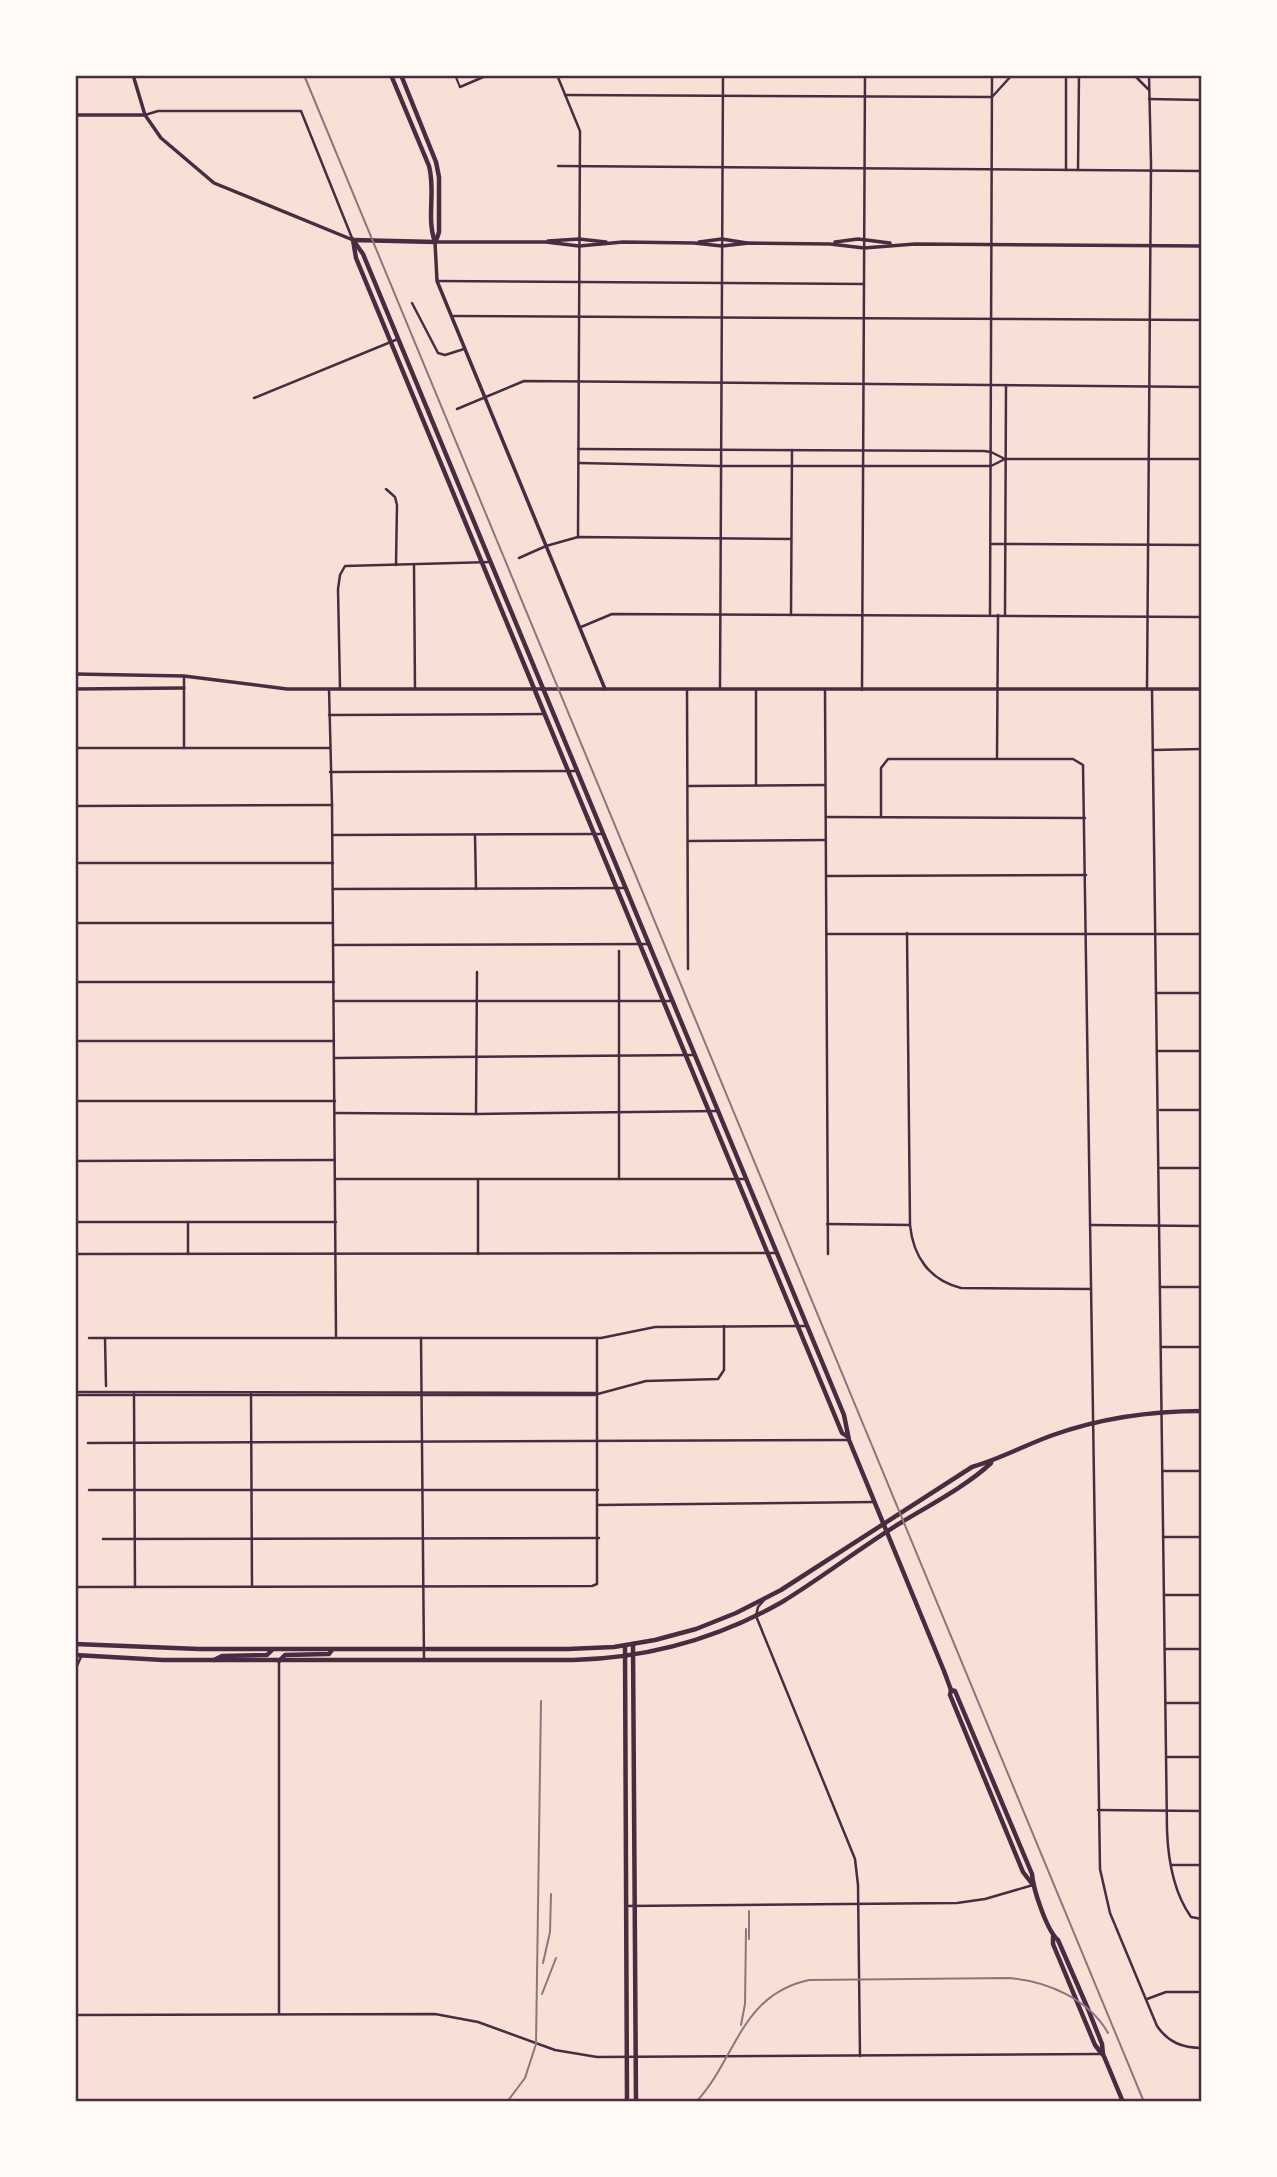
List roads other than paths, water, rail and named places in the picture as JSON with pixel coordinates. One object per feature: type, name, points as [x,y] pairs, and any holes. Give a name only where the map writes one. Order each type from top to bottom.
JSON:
[{"type":"main road","points":[[391,75],[429,166],[431,231],[435,242]]},
{"type":"main road","points":[[401,75],[438,169],[439,232],[435,242]]},
{"type":"main road","points":[[353,240],[435,242]]},
{"type":"main road","points":[[353,240],[363,254],[747,1179],[844,1415],[848,1438]]},
{"type":"main road","points":[[353,240],[356,258],[567,771],[842,1433],[848,1438],[951,1690],[955,1691],[976,1739],[1032,1874],[1033,1885],[1054,1936],[1053,1944],[1091,2036],[1103,2054],[1123,2102]]},
{"type":"main road","points":[[75,1644],[272,1650],[568,1649],[625,1646],[696,1629],[736,1613],[767,1597],[972,1467],[993,1461],[1052,1435],[1093,1423],[1162,1412],[1202,1411]]},
{"type":"main road","points":[[78,1656],[279,1661],[573,1660],[625,1657],[701,1639],[756,1616],[993,1461]]},
{"type":"main road","points":[[633,1644],[636,2102]]},
{"type":"main road","points":[[625,1646],[627,2102]]},
{"type":"main road","points":[[214,1660],[222,1656],[267,1655],[272,1650]]},
{"type":"main road","points":[[279,1661],[285,1655],[329,1654],[332,1650]]},
{"type":"street","points":[[133,75],[145,115],[161,138],[214,183],[353,240]]},
{"type":"street","points":[[460,87],[488,75]]},
{"type":"street","points":[[556,75],[580,131],[578,537]]},
{"type":"street","points":[[720,689],[723,75]]},
{"type":"street","points":[[862,690],[865,75]]},
{"type":"street","points":[[990,615],[992,75]]},
{"type":"street","points":[[565,95],[992,97],[1012,75]]},
{"type":"street","points":[[1066,75],[1066,170]]},
{"type":"street","points":[[1078,170],[1079,75]]},
{"type":"street","points":[[1134,75],[1149,90]]},
{"type":"street","points":[[1149,75],[1147,617],[1153,750],[1167,1811],[1171,1865],[1188,1913],[1194,1919],[1202,1919]]},
{"type":"street","points":[[1148,99],[1202,100]]},
{"type":"street","points":[[75,115],[145,115],[158,111],[301,111],[353,240]]},
{"type":"street","points":[[558,166],[1202,171]]},
{"type":"street","points":[[546,242],[579,239],[611,243]]},
{"type":"street","points":[[694,243],[722,239],[749,243]]},
{"type":"street","points":[[830,244],[864,240],[893,244],[1202,246]]},
{"type":"street","points":[[606,689],[437,281],[435,242],[546,242],[579,246],[611,243],[694,243],[722,246],[749,243],[830,244],[864,248],[893,244]]},
{"type":"street","points":[[437,281],[865,284]]},
{"type":"street","points":[[412,303],[438,353],[445,355],[464,349]]},
{"type":"street","points":[[451,316],[1202,320]]},
{"type":"street","points":[[254,398],[398,339]]},
{"type":"street","points":[[457,409],[524,381],[1202,387]]},
{"type":"street","points":[[1005,615],[1006,384]]},
{"type":"street","points":[[578,449],[991,452],[1005,459],[1202,459]]},
{"type":"street","points":[[791,615],[792,450]]},
{"type":"street","points":[[578,463],[991,466],[1005,459]]},
{"type":"street","points":[[386,489],[395,497],[397,505],[396,565]]},
{"type":"street","points":[[519,558],[546,546],[578,537],[791,540]]},
{"type":"street","points":[[991,544],[1202,545]]},
{"type":"street","points":[[340,689],[338,589],[340,575],[345,566],[491,562]]},
{"type":"street","points":[[414,565],[415,689]]},
{"type":"street","points":[[580,628],[612,614],[1202,617]]},
{"type":"street","points":[[997,758],[998,615]]},
{"type":"street","points":[[75,674],[184,676],[287,689],[1202,689]]},
{"type":"street","points":[[184,676],[184,748]]},
{"type":"street","points":[[75,689],[184,688]]},
{"type":"street","points":[[329,689],[337,1338]]},
{"type":"street","points":[[687,689],[688,969]]},
{"type":"street","points":[[756,690],[756,785]]},
{"type":"street","points":[[825,690],[828,1254]]},
{"type":"street","points":[[329,715],[544,713]]},
{"type":"street","points":[[75,748],[329,748]]},
{"type":"street","points":[[1153,750],[1202,750]]},
{"type":"street","points":[[881,817],[881,768],[888,759],[1073,759],[1081,762],[1084,769],[1098,1854],[1106,1899],[1157,2026],[1167,2038],[1184,2046],[1202,2048]]},
{"type":"street","points":[[330,772],[578,771]]},
{"type":"street","points":[[687,786],[825,785]]},
{"type":"street","points":[[75,806],[332,805]]},
{"type":"street","points":[[825,817],[1085,818]]},
{"type":"street","points":[[332,835],[603,834]]},
{"type":"street","points":[[475,835],[476,889]]},
{"type":"street","points":[[687,841],[825,840]]},
{"type":"street","points":[[75,863],[333,863]]},
{"type":"street","points":[[825,876],[1086,875]]},
{"type":"street","points":[[333,889],[626,888]]},
{"type":"street","points":[[75,923],[333,923]]},
{"type":"street","points":[[907,933],[912,1244],[922,1263],[933,1275],[953,1286],[969,1289],[1091,1289]]},
{"type":"street","points":[[825,934],[1202,934]]},
{"type":"street","points":[[333,945],[649,944]]},
{"type":"street","points":[[619,951],[619,1179]]},
{"type":"street","points":[[476,1114],[477,972]]},
{"type":"street","points":[[75,982],[334,982]]},
{"type":"street","points":[[1156,993],[1202,993]]},
{"type":"street","points":[[334,1001],[673,1001]]},
{"type":"street","points":[[75,1041],[334,1041]]},
{"type":"street","points":[[1157,1051],[1202,1051]]},
{"type":"street","points":[[334,1058],[695,1055]]},
{"type":"street","points":[[75,1101],[335,1101]]},
{"type":"street","points":[[1158,1110],[1202,1110]]},
{"type":"street","points":[[335,1113],[718,1111]]},
{"type":"street","points":[[75,1160],[335,1160]]},
{"type":"street","points":[[1159,1168],[1202,1168]]},
{"type":"street","points":[[335,1179],[747,1179]]},
{"type":"street","points":[[478,1179],[478,1254]]},
{"type":"street","points":[[75,1222],[335,1222]]},
{"type":"street","points":[[188,1222],[188,1254]]},
{"type":"street","points":[[827,1224],[910,1225]]},
{"type":"street","points":[[1090,1225],[1202,1226]]},
{"type":"street","points":[[75,1254],[777,1253]]},
{"type":"street","points":[[1160,1287],[1202,1287]]},
{"type":"street","points":[[75,1394],[597,1393],[646,1381],[718,1379],[724,1370],[724,1326]]},
{"type":"street","points":[[89,1338],[597,1338],[654,1327],[806,1326]]},
{"type":"street","points":[[105,1338],[106,1387]]},
{"type":"street","points":[[421,1338],[424,1660]]},
{"type":"street","points":[[75,1587],[597,1584],[597,1338]]},
{"type":"street","points":[[1161,1347],[1202,1347]]},
{"type":"street","points":[[134,1394],[135,1587]]},
{"type":"street","points":[[251,1394],[252,1586]]},
{"type":"street","points":[[88,1443],[598,1442],[848,1438]]},
{"type":"street","points":[[1163,1471],[1202,1471]]},
{"type":"street","points":[[89,1490],[598,1490]]},
{"type":"street","points":[[598,1505],[875,1502]]},
{"type":"street","points":[[1163,1537],[1202,1537]]},
{"type":"street","points":[[103,1539],[599,1538]]},
{"type":"street","points":[[1164,1595],[1202,1595]]},
{"type":"street","points":[[767,1597],[758,1607],[756,1616],[855,1859],[860,2056]]},
{"type":"street","points":[[1165,1649],[1202,1649]]},
{"type":"street","points":[[75,1670],[78,1656]]},
{"type":"street","points":[[279,1661],[279,2013]]},
{"type":"street","points":[[1166,1703],[1202,1703]]},
{"type":"street","points":[[1166,1757],[1202,1757]]},
{"type":"street","points":[[1098,1810],[1202,1811]]},
{"type":"street","points":[[1171,1865],[1202,1865]]},
{"type":"street","points":[[626,1906],[971,1902],[1033,1885]]},
{"type":"street","points":[[1146,1999],[1166,1992],[1202,1992]]},
{"type":"street","points":[[75,2015],[435,2014],[478,2022],[566,2053],[597,2057],[1103,2054]]},
{"type":"lane","points":[[455,75],[460,87]]},
{"type":"railway","points":[[304,75],[1144,2102]]},
{"type":"railway","points":[[507,2102],[525,2078],[536,2044],[541,1701]]},
{"type":"railway","points":[[543,1963],[550,1932],[551,1894]]},
{"type":"railway","points":[[749,1911],[749,1939]]},
{"type":"railway","points":[[741,2025],[745,2004],[746,1929]]},
{"type":"railway","points":[[542,1994],[556,1958]]},
{"type":"railway","points":[[696,2102],[710,2085],[754,2014],[768,1999],[786,1988],[809,1980],[1023,1980],[1052,1988],[1078,2001],[1090,2010],[1108,2033]]},
{"type":"railway","points":[[718,2102],[816,2101]]}]
